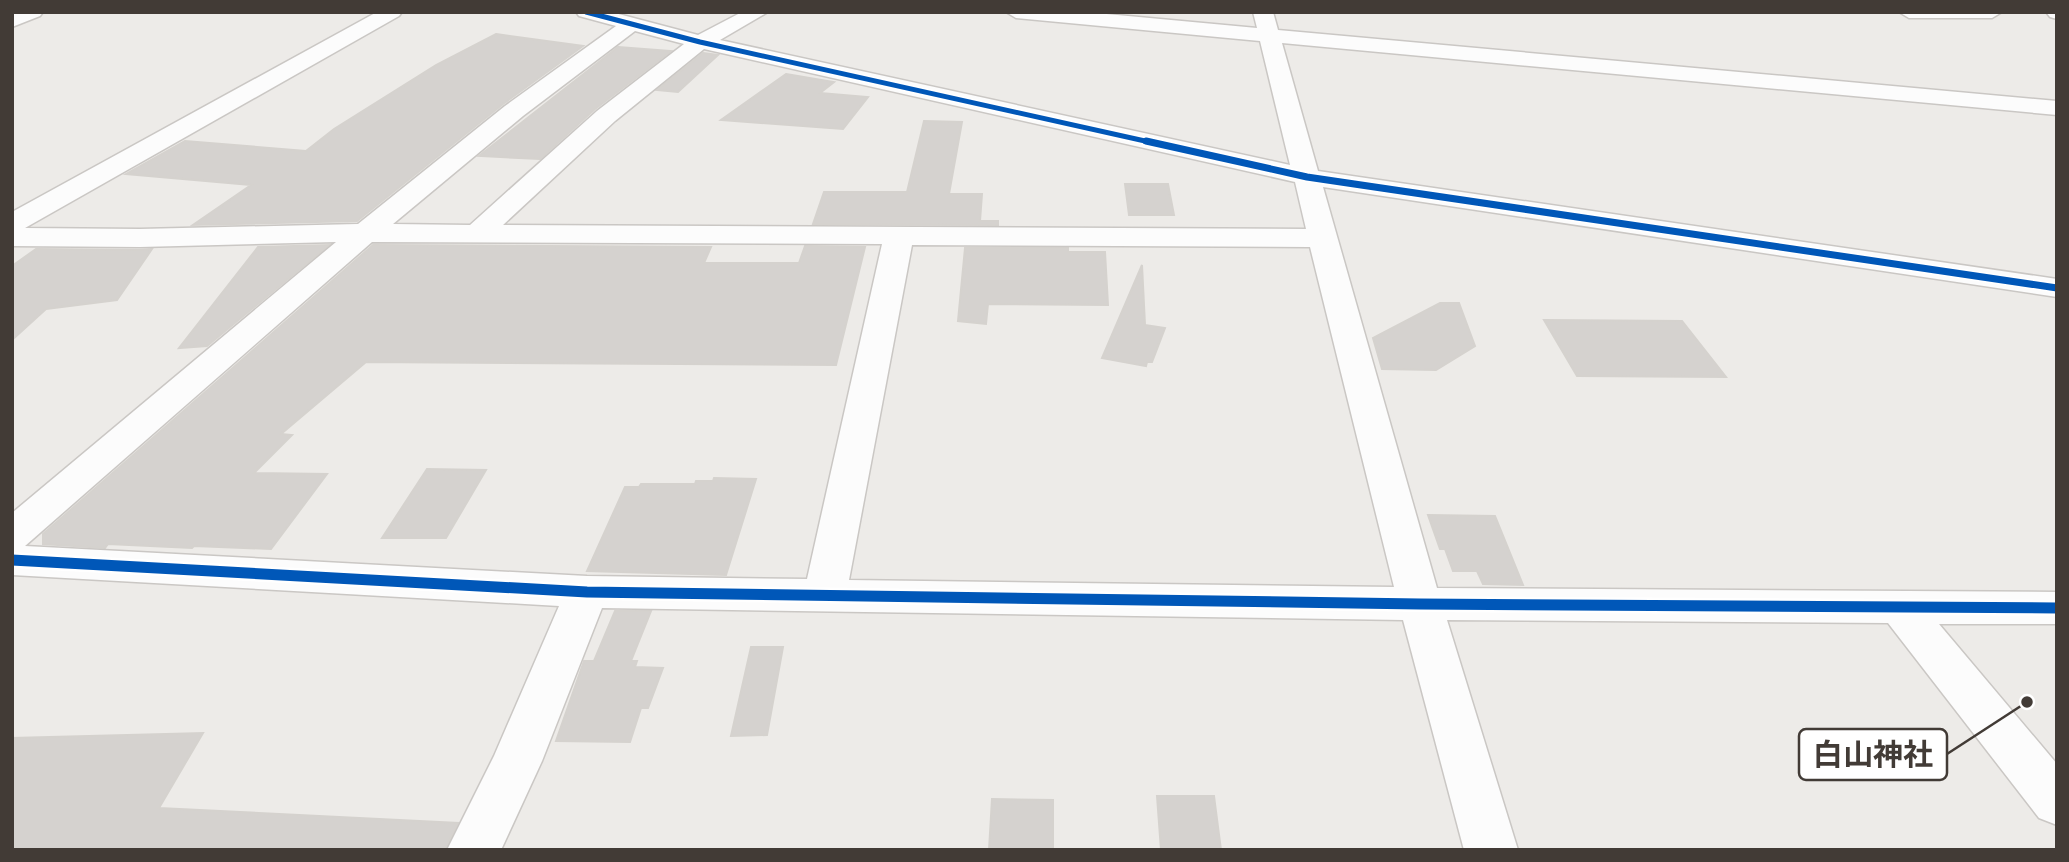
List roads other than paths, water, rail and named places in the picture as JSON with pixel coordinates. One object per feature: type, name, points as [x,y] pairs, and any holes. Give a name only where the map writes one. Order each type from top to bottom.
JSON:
[{"type":"street","points":[[12,21],[33,12]]},
{"type":"street","points":[[12,224],[391,12]]},
{"type":"street","points":[[586,12],[700,42],[1307,177],[2057,288]]},
{"type":"street","points":[[478,233],[607,116],[700,42],[758,12]]},
{"type":"street","points":[[1016,12],[2057,108]]},
{"type":"street","points":[[1263,12],[1420,604],[1491,850]]},
{"type":"street","points":[[1909,12],[1992,12]]},
{"type":"street","points":[[12,534],[365,233],[525,102],[632,24]]},
{"type":"street","points":[[12,237],[140,238],[365,233],[1324,237]]},
{"type":"street","points":[[825,595],[899,235]]},
{"type":"street","points":[[12,560],[587,592],[1420,604],[2057,608]]},
{"type":"street","points":[[474,850],[517,761],[587,592]]},
{"type":"street","points":[[1898,605],[2057,802]]},
{"type":"place","name":"白山神社","points":[[2027,702]]}]
